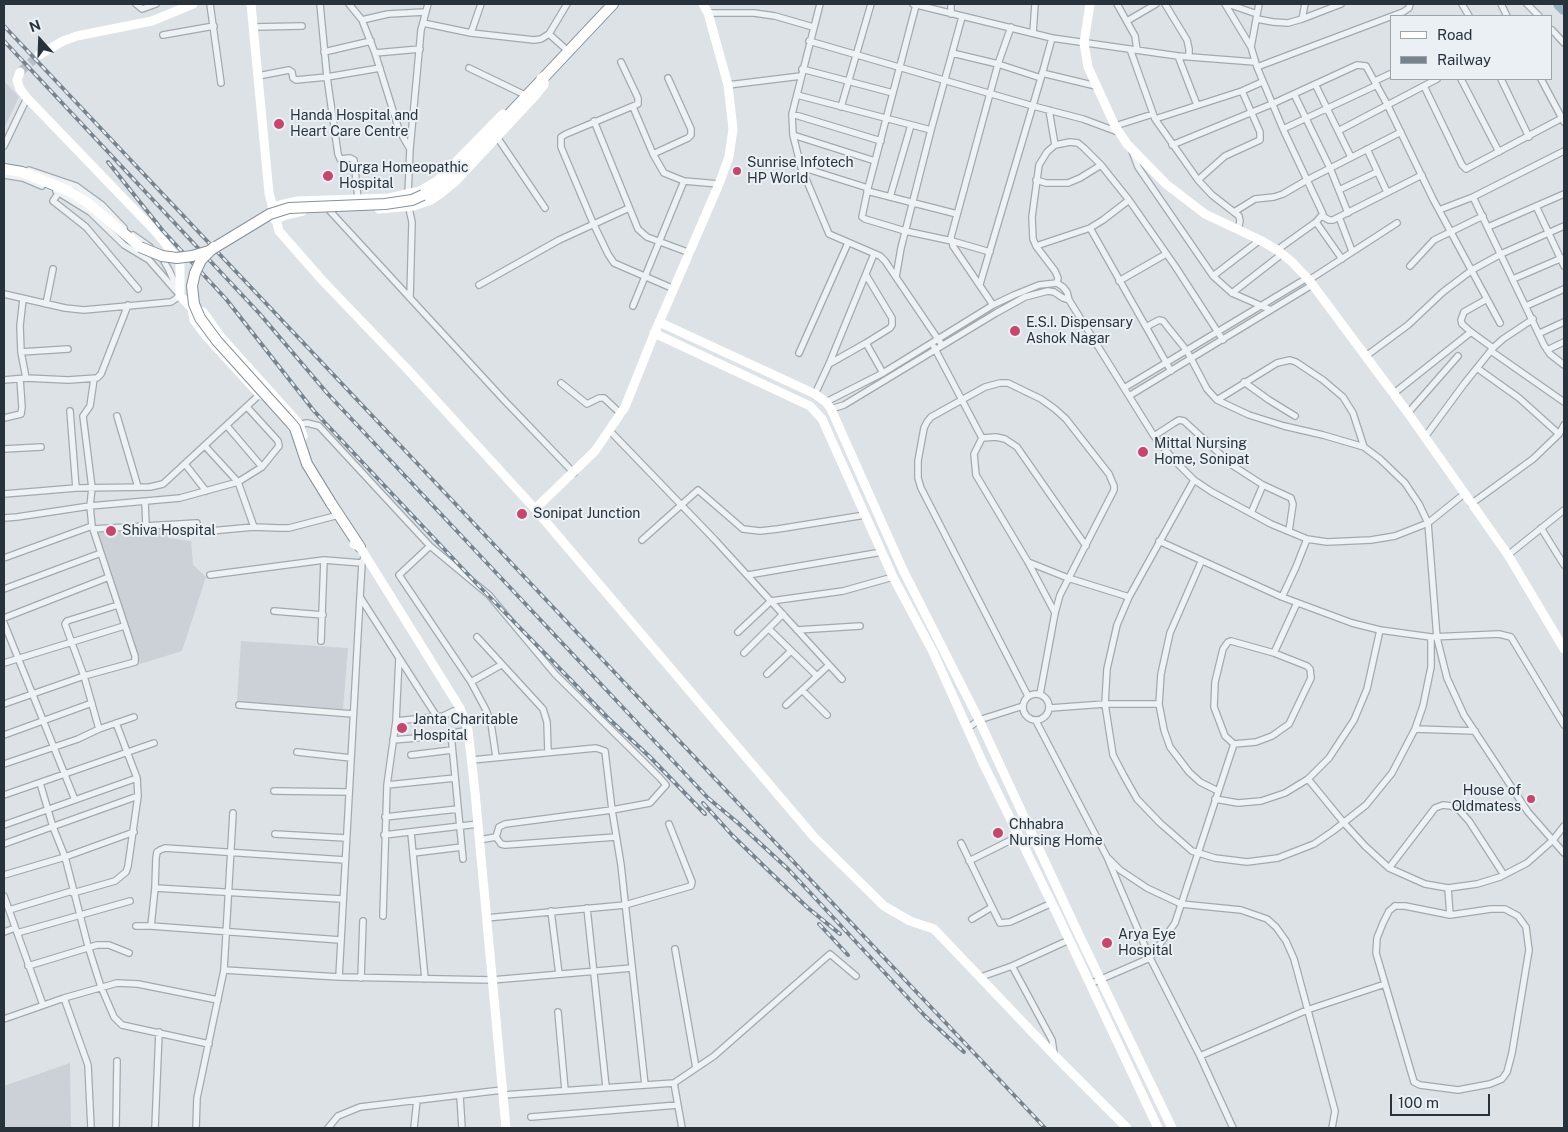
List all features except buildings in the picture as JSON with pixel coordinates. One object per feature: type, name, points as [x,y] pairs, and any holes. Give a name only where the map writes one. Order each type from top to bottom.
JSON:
[{"type":"highway","points":[[4,169],[22,172],[70,191],[88,203],[134,242],[154,254],[169,257],[199,254],[263,218],[289,208],[385,204],[412,200],[434,190],[450,178],[613,4]]},
{"type":"highway","points":[[214,247],[201,260],[192,286],[194,304],[200,318],[217,341],[290,422],[307,464],[362,555]]},
{"type":"street","points":[[136,4],[142,9],[156,4]]},
{"type":"street","points":[[39,55],[77,36],[152,21],[192,4]]},
{"type":"street","points":[[210,4],[221,83]]},
{"type":"street","points":[[251,4],[264,152],[272,207],[280,231],[322,280],[535,509],[814,837],[884,906],[910,921],[934,929],[1054,1055],[1127,1128]]},
{"type":"street","points":[[320,4],[324,52],[338,154],[340,159],[350,158],[354,160],[358,199]]},
{"type":"street","points":[[349,4],[362,20],[371,41],[399,130],[410,149]]},
{"type":"street","points":[[410,298],[412,222],[408,207],[408,195],[410,149],[423,23],[428,4]]},
{"type":"street","points":[[471,33],[481,4]]},
{"type":"street","points":[[423,23],[471,33],[534,40],[541,39],[549,34],[567,4]]},
{"type":"street","points":[[535,509],[595,451],[621,414],[729,157],[732,129],[728,85],[708,12],[703,4]]},
{"type":"street","points":[[820,4],[800,76],[792,114],[792,135],[801,167],[829,234],[874,254],[885,261],[942,346]]},
{"type":"street","points":[[841,107],[871,4]]},
{"type":"street","points":[[990,252],[952,241],[905,232],[863,218],[862,214],[868,189],[915,4],[1052,38],[1256,65],[1390,17]]},
{"type":"street","points":[[951,4],[951,14]]},
{"type":"street","points":[[1034,33],[1035,4]]},
{"type":"street","points":[[1090,4],[1084,43],[1088,67],[1116,129],[1132,150],[1166,184],[1205,214],[1260,240],[1279,252],[1310,281],[1425,436],[1508,555],[1564,649]]},
{"type":"street","points":[[1117,4],[1136,38],[1137,50]]},
{"type":"street","points":[[1127,21],[1156,4]]},
{"type":"street","points":[[1165,4],[1187,40],[1189,57]]},
{"type":"street","points":[[1226,4],[1282,23],[1302,19],[1341,4]]},
{"type":"street","points":[[1226,4],[1251,47],[1262,82],[1306,180],[1323,211],[1322,216],[1316,222],[1232,293]]},
{"type":"street","points":[[1251,47],[1259,4]]},
{"type":"street","points":[[1302,19],[1305,4]]},
{"type":"street","points":[[1395,15],[1409,8],[1410,4]]},
{"type":"street","points":[[1462,4],[1468,15]]},
{"type":"street","points":[[1501,4],[1507,15]]},
{"type":"street","points":[[1527,4],[1537,15]]},
{"type":"street","points":[[362,20],[388,14],[425,12]]},
{"type":"street","points":[[708,12],[754,13],[775,16],[813,26]]},
{"type":"street","points":[[896,277],[930,130],[962,17]]},
{"type":"street","points":[[163,35],[214,26]]},
{"type":"street","points":[[253,28],[302,26]]},
{"type":"street","points":[[993,305],[954,246],[951,237],[998,64],[1011,28]]},
{"type":"street","points":[[1553,31],[1564,43]]},
{"type":"street","points":[[549,34],[568,51]]},
{"type":"street","points":[[980,284],[1052,38]]},
{"type":"street","points":[[324,52],[371,41]]},
{"type":"street","points":[[810,41],[1116,129],[1242,91],[1262,82]]},
{"type":"street","points":[[375,53],[420,49]]},
{"type":"street","points":[[1130,49],[1154,117],[1198,180],[1240,219],[1238,230]]},
{"type":"street","points":[[952,53],[1042,76],[1096,86]]},
{"type":"street","points":[[1178,56],[1197,105]]},
{"type":"street","points":[[621,62],[638,98],[638,104],[566,134],[561,137],[561,147],[593,223],[614,263],[674,289]]},
{"type":"street","points":[[1172,145],[1272,104],[1360,64],[1366,66],[1402,132],[1450,231],[1500,323]]},
{"type":"street","points":[[258,76],[289,70],[296,80],[380,68]]},
{"type":"street","points":[[469,68],[523,94]]},
{"type":"street","points":[[802,69],[893,93]]},
{"type":"street","points":[[20,72],[17,80],[20,89],[27,98],[156,232],[180,262],[180,296]]},
{"type":"street","points":[[1283,129],[1327,109],[1390,74]]},
{"type":"street","points":[[272,207],[297,201],[390,198],[420,191],[437,181],[523,94],[544,76]]},
{"type":"street","points":[[275,220],[296,212],[408,207],[423,203],[440,194],[456,181],[544,84],[544,76]]},
{"type":"street","points":[[728,85],[800,76]]},
{"type":"street","points":[[653,154],[691,135],[691,130],[668,78]]},
{"type":"street","points":[[1338,131],[1434,80]]},
{"type":"street","points":[[1462,80],[1499,152]]},
{"type":"street","points":[[1501,80],[1529,137]]},
{"type":"street","points":[[1424,86],[1464,168],[1470,168],[1564,119],[1542,80]]},
{"type":"street","points":[[1315,84],[1351,157]]},
{"type":"street","points":[[1198,180],[1225,156],[1260,140],[1260,132],[1242,91]]},
{"type":"street","points":[[1294,94],[1330,168],[1348,213]]},
{"type":"street","points":[[797,95],[930,130]]},
{"type":"street","points":[[4,146],[27,98]]},
{"type":"street","points":[[632,107],[653,154],[664,173],[684,181],[719,184]]},
{"type":"street","points":[[1049,110],[1055,145]]},
{"type":"street","points":[[792,114],[881,141]]},
{"type":"street","points":[[594,121],[629,208],[641,232],[659,242],[690,253]]},
{"type":"street","points":[[890,197],[911,125]]},
{"type":"street","points":[[1234,212],[1255,199],[1283,194],[1306,180],[1402,132]]},
{"type":"street","points":[[792,135],[875,161]]},
{"type":"street","points":[[497,136],[545,208]]},
{"type":"street","points":[[1057,284],[1058,278],[1055,271],[1036,246],[1032,232],[1036,180],[1039,165],[1046,152],[1055,145],[1070,142],[1078,143],[1101,165],[1129,200],[1223,340]]},
{"type":"street","points":[[1132,150],[1138,167],[1213,276],[1232,293],[1271,310]]},
{"type":"street","points":[[1367,150],[1388,192]]},
{"type":"street","points":[[1440,210],[1473,197],[1564,150]]},
{"type":"street","points":[[4,164],[46,175],[76,186],[102,205],[128,232],[159,252],[180,296]]},
{"type":"street","points":[[1036,180],[1046,183],[1068,183],[1101,165]]},
{"type":"street","points":[[801,167],[890,197],[957,214]]},
{"type":"street","points":[[1339,190],[1377,172]]},
{"type":"street","points":[[4,175],[23,178],[59,192],[90,212],[124,245],[150,260],[192,308],[203,312],[221,337],[294,426],[310,459],[360,542],[362,555],[360,597],[339,977]]},
{"type":"street","points":[[1322,216],[1328,220],[1339,217],[1422,175]]},
{"type":"street","points":[[633,306],[684,181]]},
{"type":"street","points":[[59,192],[53,201],[86,227],[138,289]]},
{"type":"street","points":[[1488,227],[1564,194]]},
{"type":"street","points":[[1473,197],[1547,350],[1564,365]]},
{"type":"street","points":[[1036,246],[1090,228],[1129,200]]},
{"type":"street","points":[[1536,206],[1562,258],[1564,266]]},
{"type":"street","points":[[479,285],[559,240],[629,208]]},
{"type":"street","points":[[329,210],[574,473]]},
{"type":"street","points":[[1410,266],[1429,245],[1450,231],[1483,216]]},
{"type":"street","points":[[1339,217],[1352,251]]},
{"type":"street","points":[[1316,222],[1342,259]]},
{"type":"street","points":[[1129,396],[1271,310],[1352,251],[1397,223]]},
{"type":"street","points":[[1366,356],[1408,324],[1443,292],[1472,270],[1500,254],[1564,226]]},
{"type":"street","points":[[1090,228],[1171,370]]},
{"type":"street","points":[[1213,276],[1260,240]]},
{"type":"street","points":[[799,353],[848,243]]},
{"type":"street","points":[[815,394],[874,254]]},
{"type":"street","points":[[1119,281],[1166,254]]},
{"type":"street","points":[[1513,279],[1562,258]]},
{"type":"street","points":[[46,304],[53,269]]},
{"type":"street","points":[[829,364],[890,328],[893,321],[866,275]]},
{"type":"street","points":[[1124,388],[1261,306],[1310,281]]},
{"type":"street","points":[[828,406],[993,305],[1034,287],[1057,284],[1063,287],[1069,300],[1154,436],[1173,459],[1194,480],[1212,492],[1271,524],[1307,539],[1326,542],[1370,540],[1395,536],[1428,523],[1464,494]]},
{"type":"street","points":[[828,406],[844,405],[996,312],[1025,297],[1048,290],[1069,300]]},
{"type":"street","points":[[1526,306],[1564,290]]},
{"type":"street","points":[[4,294],[65,308],[84,310],[170,302],[180,296]]},
{"type":"street","points":[[4,418],[21,414],[23,379],[20,326],[23,299]]},
{"type":"street","points":[[1487,299],[1464,312],[1461,316],[1462,324],[1492,349],[1564,402]]},
{"type":"street","points":[[4,380],[94,379],[101,374],[128,305]]},
{"type":"street","points":[[192,308],[194,320],[206,336],[259,395],[294,426],[302,463],[460,708],[468,730],[472,760],[506,1128]]},
{"type":"street","points":[[1146,327],[1161,319],[1187,351],[1207,389],[1217,400],[1249,415],[1364,447],[1380,459],[1405,484],[1419,504],[1428,523],[1434,637],[1431,668],[1416,729],[1392,773],[1366,805],[1314,844],[1278,858],[1247,862],[1215,858],[1192,851],[1182,844],[1137,798],[1113,754],[1105,704],[1107,669],[1117,625],[1129,597],[1194,480]]},
{"type":"street","points":[[1425,436],[1492,349],[1508,335],[1533,319]]},
{"type":"street","points":[[659,322],[815,394],[828,406],[903,570],[979,720],[1172,1128]]},
{"type":"street","points":[[1540,333],[1564,322]]},
{"type":"street","points":[[1393,394],[1471,332]]},
{"type":"street","points":[[654,333],[810,406],[822,419],[893,577],[933,652],[983,763],[1052,903],[1158,1128]]},
{"type":"street","points":[[1547,350],[1564,342]]},
{"type":"street","points":[[866,343],[883,373]]},
{"type":"street","points":[[932,343],[982,438]]},
{"type":"street","points":[[21,352],[68,349]]},
{"type":"street","points":[[1408,413],[1458,356]]},
{"type":"street","points":[[1217,400],[1277,362],[1290,360],[1323,380],[1343,397],[1353,413],[1364,447]]},
{"type":"street","points":[[1477,368],[1510,390],[1559,434]]},
{"type":"street","points":[[4,702],[84,676],[135,662],[135,656],[93,527],[90,506],[92,488],[83,416],[90,406],[94,379]]},
{"type":"street","points":[[1244,382],[1295,416]]},
{"type":"street","points":[[561,383],[587,404],[598,398],[604,398],[621,414]]},
{"type":"street","points":[[1028,696],[925,497],[918,478],[918,460],[924,428],[927,422],[931,417],[992,384],[1008,383],[1041,399],[1066,419],[1109,474],[1114,486],[1114,490],[1068,578],[1055,613],[1040,694]]},
{"type":"street","points":[[4,494],[76,488],[156,486],[163,484],[259,395]]},
{"type":"street","points":[[4,518],[17,518],[90,506],[180,498],[238,482],[262,467],[279,448],[280,444],[247,407]]},
{"type":"street","points":[[70,410],[76,488]]},
{"type":"street","points":[[117,416],[138,487]]},
{"type":"street","points":[[1154,436],[1174,422],[1184,421],[1232,464],[1263,485],[1288,496],[1293,501],[1289,531]]},
{"type":"street","points":[[294,426],[307,423],[319,426],[430,546],[489,595],[555,674],[666,785],[650,803],[498,826],[496,837],[501,844],[616,837]]},
{"type":"street","points":[[1471,504],[1533,459],[1559,434],[1564,425]]},
{"type":"street","points":[[227,426],[262,467]]},
{"type":"street","points":[[610,431],[748,575],[842,679]]},
{"type":"street","points":[[982,438],[996,437],[1005,439],[1017,447],[1086,546]]},
{"type":"street","points":[[982,438],[974,454],[976,475],[1028,562],[1055,613]]},
{"type":"street","points":[[4,449],[41,446]]},
{"type":"street","points":[[205,446],[238,482],[254,527]]},
{"type":"street","points":[[185,464],[206,491]]},
{"type":"street","points":[[1251,513],[1263,485]]},
{"type":"street","points":[[642,540],[696,491],[701,490],[743,529],[760,531],[865,516]]},
{"type":"street","points":[[145,502],[146,525]]},
{"type":"street","points":[[1508,555],[1564,510]]},
{"type":"street","points":[[4,558],[93,527],[197,523],[199,532],[254,527],[289,528],[335,516]]},
{"type":"street","points":[[1540,528],[1564,565]]},
{"type":"street","points":[[1282,597],[1307,539]]},
{"type":"street","points":[[1159,542],[1297,604],[1352,623],[1380,630],[1434,637],[1499,634],[1511,637],[1564,726]]},
{"type":"street","points":[[430,546],[399,575],[471,682],[486,710],[491,723],[496,757]]},
{"type":"street","points":[[748,575],[882,552]]},
{"type":"street","points":[[4,589],[101,553]]},
{"type":"street","points":[[210,575],[362,555]]},
{"type":"street","points":[[321,641],[324,560]]},
{"type":"street","points":[[1028,562],[1068,578],[1129,597]]},
{"type":"street","points":[[1201,562],[1170,633],[1164,656],[1159,704],[1164,730],[1170,747],[1189,772],[1200,782],[1218,791]]},
{"type":"street","points":[[4,618],[109,577]]},
{"type":"street","points":[[738,632],[771,600],[843,591],[893,577]]},
{"type":"street","points":[[360,597],[437,717]]},
{"type":"street","points":[[1274,653],[1297,604]]},
{"type":"street","points":[[99,729],[84,676],[65,622],[118,605]]},
{"type":"street","points":[[274,611],[323,615]]},
{"type":"street","points":[[744,653],[783,614]]},
{"type":"street","points":[[4,623],[75,800]]},
{"type":"street","points":[[4,663],[124,626]]},
{"type":"street","points":[[797,630],[860,626]]},
{"type":"street","points":[[769,629],[817,676]]},
{"type":"street","points":[[1215,799],[1238,803],[1261,801],[1285,793],[1308,779],[1329,758],[1354,720],[1367,689],[1380,630]]},
{"type":"street","points":[[477,637],[543,709],[547,722],[548,752]]},
{"type":"street","points":[[1434,637],[1446,678],[1464,715],[1528,812],[1564,853]]},
{"type":"street","points":[[1232,641],[1274,653],[1310,669],[1310,678],[1299,705],[1290,724],[1272,736],[1256,742],[1234,744],[1225,736],[1214,707],[1215,682],[1223,649],[1228,642],[1232,641]]},
{"type":"street","points":[[767,674],[791,651]]},
{"type":"street","points":[[383,916],[385,817],[387,785],[396,721],[399,658]]},
{"type":"street","points":[[471,682],[501,665]]},
{"type":"street","points":[[786,704],[829,665]]},
{"type":"street","points":[[802,690],[827,715]]},
{"type":"street","points":[[1036,721],[1047,716],[1050,708],[1047,699],[1040,694],[1025,698],[1023,706],[1028,716],[1036,721],[1106,857],[1150,958],[1200,1056],[1233,1128]]},
{"type":"street","points":[[4,735],[92,703]]},
{"type":"street","points":[[1050,708],[1105,704],[1159,704]]},
{"type":"street","points":[[239,705],[353,714]]},
{"type":"street","points":[[968,728],[979,720],[1023,706]]},
{"type":"street","points":[[396,721],[443,716],[460,708]]},
{"type":"street","points":[[4,764],[134,718]]},
{"type":"street","points":[[9,910],[115,881],[126,872],[134,832],[138,796],[137,778],[116,723]]},
{"type":"street","points":[[1416,729],[1475,731]]},
{"type":"street","points":[[393,740],[451,734],[468,730]]},
{"type":"street","points":[[451,734],[463,859]]},
{"type":"street","points":[[4,795],[154,743]]},
{"type":"street","points":[[1090,984],[1150,958],[1175,923],[1234,744]]},
{"type":"street","points":[[472,760],[596,748],[603,749],[607,754],[612,810],[646,1085]]},
{"type":"street","points":[[411,755],[452,750]]},
{"type":"street","points":[[297,752],[351,758]]},
{"type":"street","points":[[4,825],[137,778]]},
{"type":"street","points":[[387,785],[455,778]]},
{"type":"street","points":[[1308,779],[1344,823],[1389,868],[1425,884],[1448,888],[1477,884],[1504,876],[1527,863],[1553,840],[1564,826]]},
{"type":"street","points":[[40,783],[65,857],[72,892],[101,987],[118,1022],[122,1025],[209,1044]]},
{"type":"street","points":[[274,791],[349,792]]},
{"type":"street","points":[[4,844],[138,796]]},
{"type":"street","points":[[1389,868],[1436,808],[1443,805],[1459,810],[1469,820],[1504,876]]},
{"type":"street","points":[[385,817],[458,809]]},
{"type":"street","points":[[196,1128],[197,1098],[224,970],[234,813]]},
{"type":"street","points":[[384,835],[478,824]]},
{"type":"street","points":[[486,918],[625,904],[689,887],[692,885],[692,882],[669,824]]},
{"type":"street","points":[[4,875],[65,857],[134,832]]},
{"type":"street","points":[[411,833],[425,979]]},
{"type":"street","points":[[275,834],[346,838]]},
{"type":"street","points":[[969,861],[1019,836]]},
{"type":"street","points":[[479,840],[496,837]]},
{"type":"street","points":[[961,843],[1000,922],[1005,922],[1052,903]]},
{"type":"street","points":[[413,853],[462,847]]},
{"type":"street","points":[[151,926],[157,852],[165,848],[345,860]]},
{"type":"street","points":[[1106,857],[1120,870],[1147,888],[1181,904],[1241,910],[1267,919],[1276,927],[1286,940],[1294,959],[1335,1111],[1332,1128]]},
{"type":"street","points":[[155,888],[342,899]]},
{"type":"street","points":[[1448,888],[1450,915]]},
{"type":"street","points":[[4,898],[43,1005]]},
{"type":"street","points":[[4,932],[130,901]]},
{"type":"street","points":[[1396,906],[1450,915],[1491,909],[1505,909],[1518,916],[1526,927],[1529,950],[1512,1053],[1507,1072],[1502,1079],[1490,1084],[1458,1090],[1420,1085],[1414,1082],[1385,984],[1376,953],[1377,938],[1389,911],[1396,906]]},
{"type":"street","points":[[972,919],[992,907]]},
{"type":"street","points":[[587,908],[606,1087]]},
{"type":"street","points":[[551,911],[559,974]]},
{"type":"street","points":[[361,978],[363,921]]},
{"type":"street","points":[[136,926],[340,940]]},
{"type":"street","points":[[981,977],[1012,966],[1068,940]]},
{"type":"street","points":[[28,966],[88,946],[109,945],[129,953]]},
{"type":"street","points":[[675,949],[696,1068]]},
{"type":"street","points":[[328,1128],[338,1116],[360,1107],[502,1092],[674,1083],[714,1056],[830,954],[856,976]]},
{"type":"street","points":[[1012,966],[1052,1040],[1054,1055]]},
{"type":"street","points":[[224,970],[361,978],[492,980],[632,968]]},
{"type":"street","points":[[4,1019],[64,998],[117,983],[132,984],[218,1000]]},
{"type":"street","points":[[1200,1056],[1307,1010],[1385,984]]},
{"type":"street","points":[[64,998],[88,1065],[91,1128]]},
{"type":"street","points":[[558,1012],[565,1090]]},
{"type":"street","points":[[155,1128],[159,1032]]},
{"type":"street","points":[[116,1128],[117,1061]]},
{"type":"street","points":[[674,1083],[682,1128]]},
{"type":"street","points":[[460,1096],[462,1128]]},
{"type":"street","points":[[414,1128],[417,1100]]},
{"type":"street","points":[[531,1117],[678,1105]]},
{"type":"shaded area","points":[[4,81],[19,97],[5,126],[4,126]]},
{"type":"shaded area","points":[[167,528],[168,538],[191,541],[193,565],[206,577],[182,651],[140,664],[96,533]]},
{"type":"shaded area","points":[[241,641],[348,648],[343,709],[237,702]]},
{"type":"shaded area","points":[[70,1063],[71,1128],[4,1128],[4,1086]]},
{"type":"waterway","points":[[1559,4],[1564,9]]},
{"type":"tunnel","points":[[20,72],[39,55]]},
{"type":"railway","points":[[4,26],[1045,1128]]},
{"type":"railway","points":[[4,41],[259,313],[327,393],[708,798],[788,869],[925,1016],[964,1052]]},
{"type":"railway","points":[[108,162],[163,231],[226,299],[314,411],[478,585],[705,814]]},
{"type":"railway","points":[[703,803],[771,873],[808,908],[840,934]]},
{"type":"railway","points":[[819,924],[848,955]]},
{"type":"place","name":"Handa Hospital and Heart Care Centre","points":[[279,124]]},
{"type":"place","name":"Sunrise Infotech HP World","points":[[737,171]]},
{"type":"place","name":"Durga Homeopathic Hospital","points":[[328,176]]},
{"type":"place","name":"E.S.I. Dispensary Ashok Nagar","points":[[1015,331]]},
{"type":"place","name":"Mittal Nursing Home, Sonipat","points":[[1143,452]]},
{"type":"place","name":"Sonipat Junction","points":[[522,514]]},
{"type":"place","name":"Shiva Hospital","points":[[111,531]]},
{"type":"place","name":"Janta Charitable Hospital","points":[[402,728]]},
{"type":"place","name":"House of Oldmatess","points":[[1531,799]]},
{"type":"place","name":"Chhabra Nursing Home","points":[[998,833]]},
{"type":"place","name":"Arya Eye Hospital","points":[[1107,943]]}]
